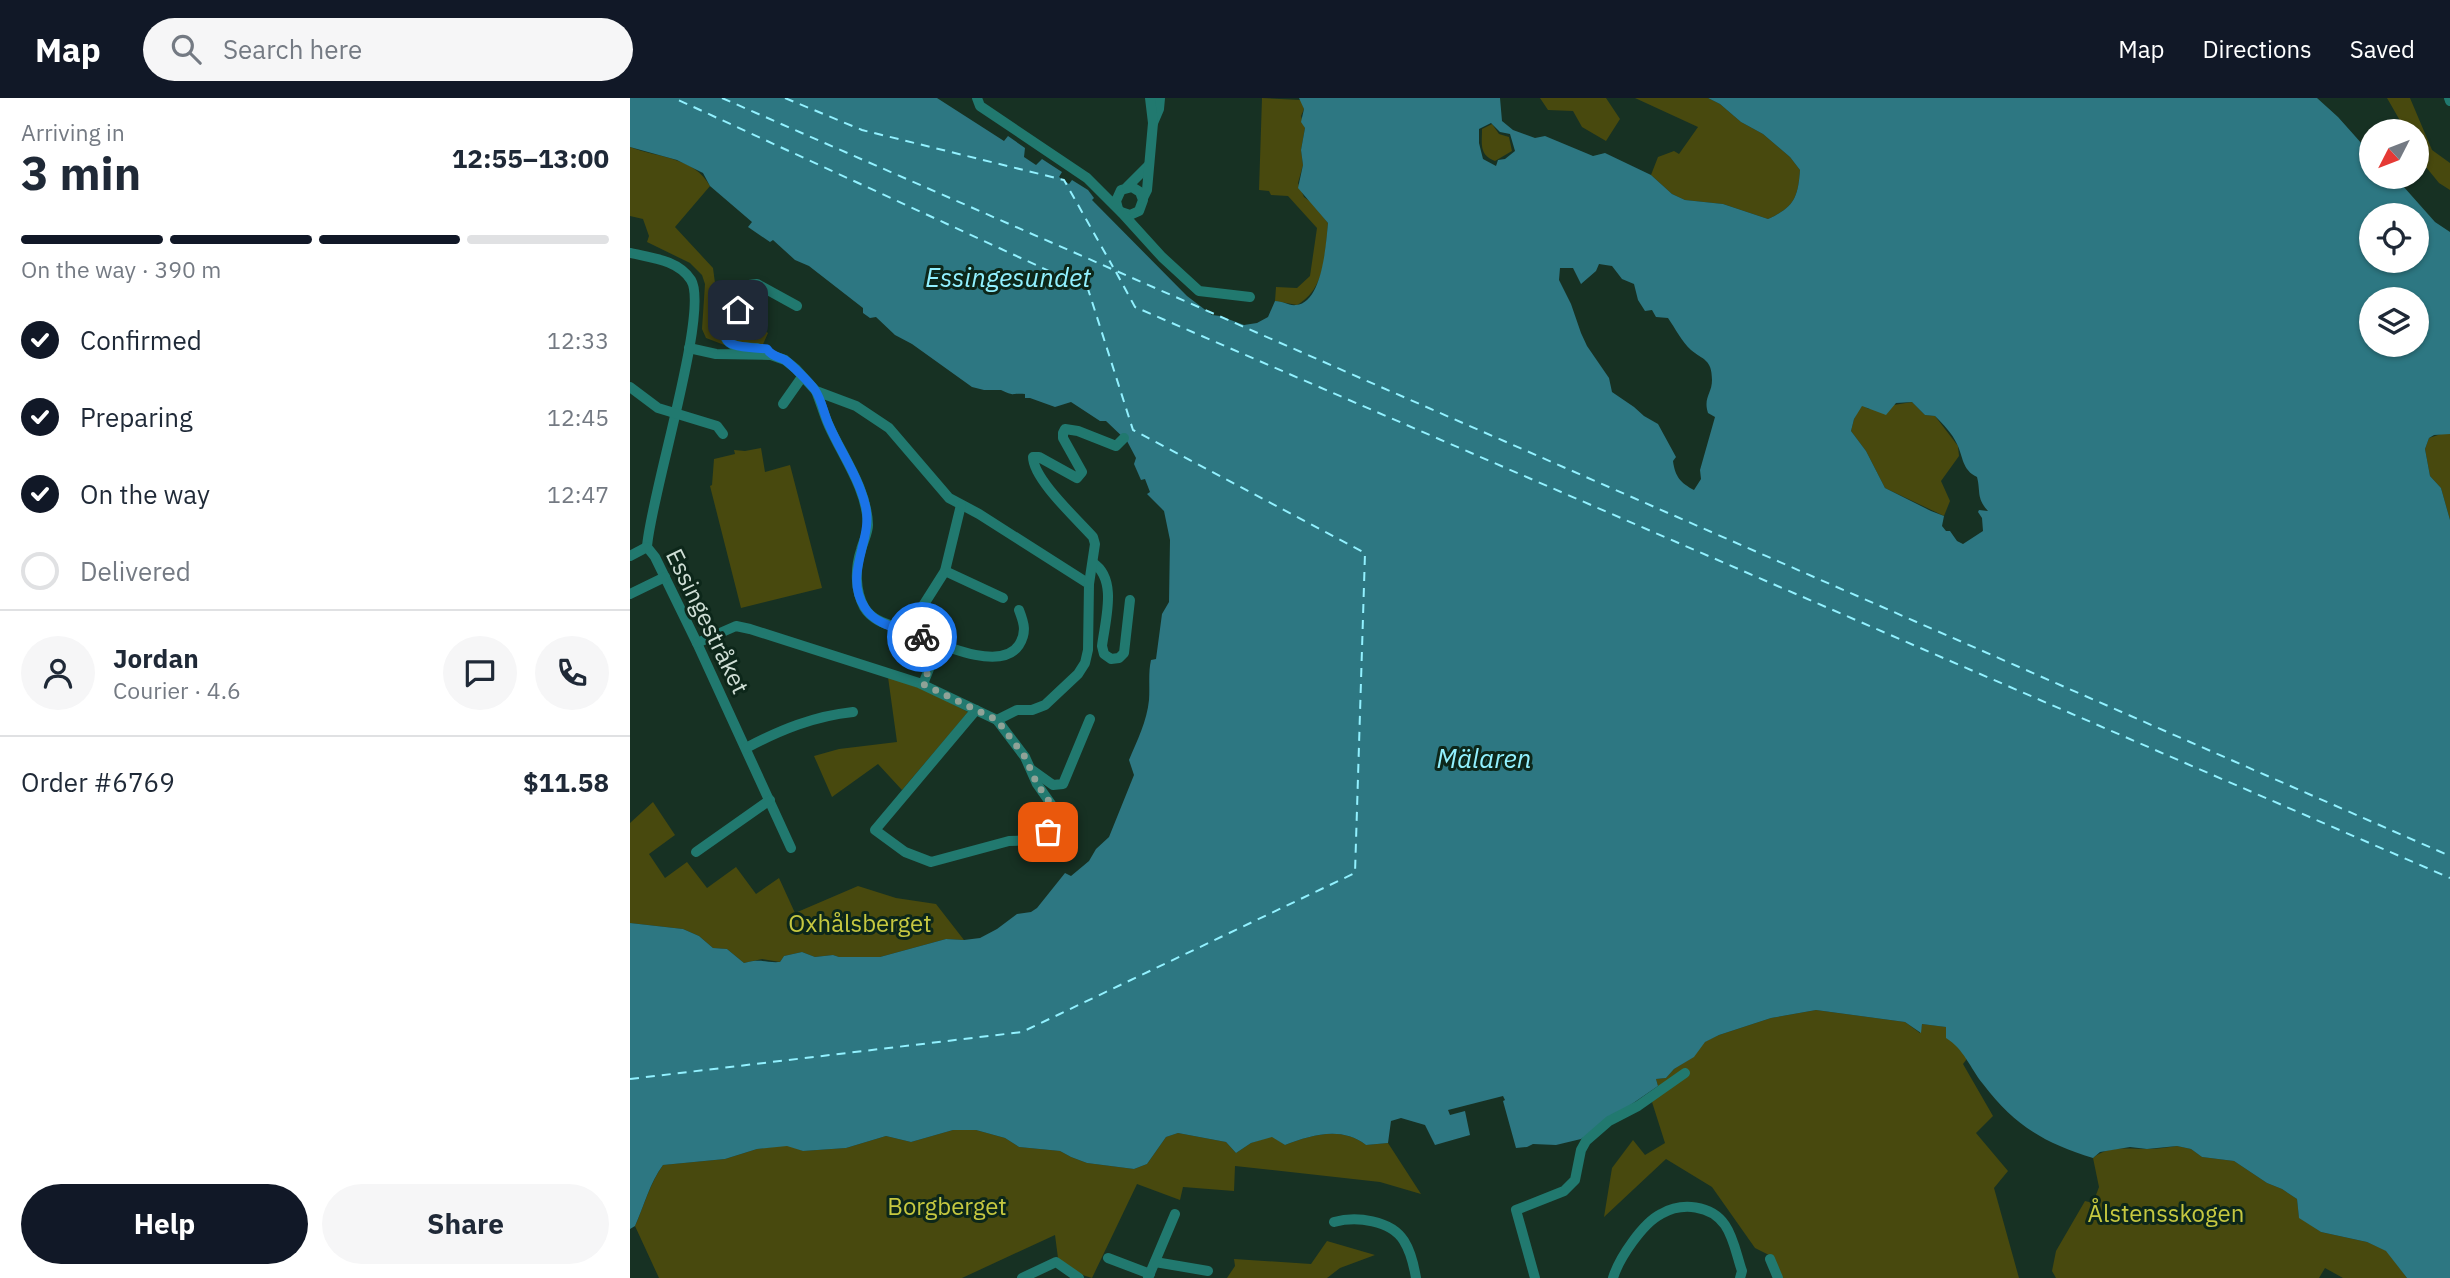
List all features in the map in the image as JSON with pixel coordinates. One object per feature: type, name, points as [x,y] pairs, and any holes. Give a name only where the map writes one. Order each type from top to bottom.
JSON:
[{"type":"street","points":[[977,98],[980,106],[1087,178],[1199,291],[1250,297]]},
{"type":"street","points":[[1138,230],[1139,211],[1147,191],[1153,124],[1150,98]]},
{"type":"street","points":[[1153,124],[1160,98]]},
{"type":"street","points":[[1139,211],[1130,215],[1119,211],[1115,201],[1149,165]]},
{"type":"street","points":[[1101,193],[1136,189],[1143,198]]},
{"type":"street","name":"Essingestråket","points":[[630,253],[671,263],[685,272],[692,282],[695,304],[690,348],[656,493],[647,547],[655,557],[698,643],[791,848]]},
{"type":"street","points":[[771,355],[767,349],[736,346],[725,337],[743,296],[749,285],[757,284],[797,306]]},
{"type":"street","points":[[690,348],[716,354],[771,355],[785,360],[816,391],[865,504],[869,527],[858,559],[857,583],[865,608],[881,622],[939,644],[983,656],[1003,656],[1017,648],[1023,637],[1025,626],[1019,610]]},
{"type":"street","points":[[783,404],[802,377]]},
{"type":"street","points":[[816,391],[856,405],[890,428],[949,498],[1089,584]]},
{"type":"street","points":[[632,392],[658,408],[717,426],[723,434]]},
{"type":"street","points":[[997,720],[1017,710],[1032,710],[1045,705],[1078,674],[1085,663],[1088,650],[1089,584],[1095,544],[1093,537],[1041,477],[1033,463],[1033,457],[1039,457],[1077,478],[1082,472],[1063,438],[1065,429],[1078,431],[1116,446],[1124,438]]},
{"type":"street","points":[[908,631],[945,571],[961,505]]},
{"type":"street","points":[[630,556],[647,547]]},
{"type":"street","points":[[1093,563],[1107,579],[1102,646],[1104,654],[1111,659],[1119,658],[1124,653],[1130,600]]},
{"type":"street","points":[[945,571],[1003,598]]},
{"type":"street","points":[[630,594],[665,578]]},
{"type":"street","points":[[698,643],[736,626],[750,629],[923,684],[997,720],[1025,757],[1054,812],[1052,824],[1048,832],[1041,837],[1009,841],[931,862],[905,852],[876,830],[976,710]]},
{"type":"street","points":[[923,684],[939,644]]},
{"type":"street","points":[[746,748],[794,725],[853,712]]},
{"type":"street","points":[[1029,769],[1053,785],[1063,784],[1090,719]]},
{"type":"street","points":[[696,852],[770,800]]},
{"type":"street","points":[[1535,1278],[1516,1210],[1564,1191],[1575,1180],[1581,1150],[1586,1141],[1609,1121],[1637,1106],[1685,1073]]},
{"type":"street","points":[[1613,1278],[1624,1252],[1661,1213],[1688,1207],[1707,1210],[1726,1226],[1742,1271],[1740,1278]]},
{"type":"street","points":[[1108,1258],[1149,1276],[1175,1214]]},
{"type":"street","points":[[1334,1222],[1349,1218],[1360,1219],[1394,1230],[1404,1241],[1416,1278]]},
{"type":"street","points":[[1770,1259],[1778,1278]]},
{"type":"street","points":[[1022,1278],[1056,1262],[1079,1278]]},
{"type":"street","points":[[1155,1262],[1208,1271]]},
{"type":"green space","points":[[1262,98],[1301,100],[1304,109],[1301,116],[1305,128],[1301,150],[1303,165],[1298,183],[1304,197],[1328,223],[1325,257],[1319,280],[1307,298],[1297,305],[1275,301],[1276,287],[1297,288],[1310,276],[1317,228],[1288,196],[1271,195],[1269,191],[1259,190]]},
{"type":"green space","points":[[1540,98],[1606,98],[1620,119],[1606,141],[1582,127],[1573,111],[1548,110]]},
{"type":"green space","points":[[1635,98],[1708,98],[1763,134],[1790,157],[1800,170],[1796,195],[1789,206],[1768,219],[1723,204],[1685,200],[1672,194],[1651,175],[1658,157],[1674,151],[1679,154],[1698,127]]},
{"type":"green space","points":[[2387,98],[2410,98],[2419,119],[2399,119]]},
{"type":"green space","points":[[1492,124],[1499,134],[1509,137],[1512,151],[1495,161],[1486,156],[1482,144],[1482,129]]},
{"type":"green space","points":[[2429,143],[2432,150],[2450,163],[2450,190],[2439,183],[2429,171]]},
{"type":"green space","points":[[630,147],[685,164],[703,176],[710,186],[675,227],[713,268],[715,283],[742,312],[768,333],[760,351],[735,349],[706,338],[702,329],[705,284],[702,275],[690,263],[647,242],[649,236],[643,219],[630,216]]},
{"type":"green space","points":[[1912,402],[1925,415],[1935,416],[1958,446],[1959,456],[1941,481],[1950,501],[1944,516],[1885,488],[1866,451],[1851,431],[1861,405],[1869,409]]},
{"type":"green space","points":[[2444,433],[2450,434],[2450,520],[2441,488],[2430,476],[2425,449],[2429,438]]},
{"type":"green space","points":[[761,448],[765,472],[790,465],[822,588],[741,608],[710,486],[714,459],[735,454],[734,450]]},
{"type":"green space","points":[[888,677],[925,690],[968,712],[902,790],[878,764],[832,797],[814,756],[839,749],[897,742]]},
{"type":"green space","name":"Oxhålsberget","points":[[653,802],[675,835],[649,854],[665,878],[687,862],[707,888],[736,867],[756,894],[779,878],[795,913],[858,886],[896,898],[936,904],[964,940],[946,939],[880,957],[815,957],[802,952],[784,956],[780,962],[762,959],[744,963],[727,949],[713,948],[699,936],[683,929],[630,923],[630,823]]},
{"type":"green space","points":[[1816,1010],[1905,1022],[1920,1033],[1922,1024],[1947,1027],[1953,1042],[1966,1056],[1963,1064],[1993,1116],[1976,1133],[2008,1171],[1994,1188],[2019,1278],[1781,1278],[1773,1257],[1755,1248],[1712,1187],[1666,1159],[1604,1217],[1612,1168],[1633,1140],[1645,1155],[1665,1143],[1652,1102],[1658,1086],[1656,1079],[1666,1078],[1674,1069],[1693,1057],[1704,1042],[1719,1035],[1771,1018]]},
{"type":"green space","name":"Borgberget","points":[[953,1130],[976,1130],[1005,1138],[1019,1147],[1060,1151],[1087,1163],[1134,1169],[1147,1164],[1166,1137],[1178,1133],[1226,1142],[1236,1153],[1251,1143],[1272,1136],[1285,1145],[1306,1138],[1337,1134],[1366,1145],[1388,1143],[1421,1194],[1380,1182],[1235,1166],[1234,1191],[1183,1187],[1180,1200],[1137,1184],[1092,1278],[1076,1273],[1058,1258],[1055,1235],[962,1278],[659,1278],[635,1226],[663,1165],[725,1159],[757,1149],[787,1145],[803,1151],[846,1148],[886,1136],[911,1142]]},
{"type":"green space","name":"Ålstensskogen","points":[[2177,1146],[2191,1149],[2202,1157],[2234,1161],[2297,1199],[2299,1217],[2321,1232],[2367,1242],[2387,1251],[2407,1278],[2343,1278],[2325,1268],[2319,1278],[2056,1278],[2052,1271],[2056,1251],[2085,1201],[2093,1203],[2099,1187],[2093,1158],[2112,1149]]},
{"type":"green space","points":[[1327,1241],[1375,1255],[1340,1268],[1327,1278],[1227,1278],[1235,1266],[1234,1259],[1311,1264]]},
{"type":"water","name":"Mälaren","points":[[630,98],[937,98],[1004,141],[1008,136],[1025,148],[1024,157],[1036,165],[1042,159],[1062,172],[1059,177],[1069,184],[1072,180],[1088,190],[1094,198],[1092,200],[1187,296],[1212,315],[1244,325],[1257,323],[1268,317],[1275,301],[1293,305],[1305,302],[1312,294],[1321,270],[1328,223],[1298,188],[1303,165],[1301,150],[1305,128],[1301,122],[1304,109],[1299,98],[1500,98],[1502,121],[1513,130],[1535,138],[1545,136],[1593,156],[1605,153],[1651,175],[1672,194],[1685,200],[1723,204],[1768,219],[1793,201],[1800,170],[1790,157],[1763,134],[1708,98],[2317,98],[2359,141],[2359,189],[2406,189],[2418,203],[2359,203],[2359,273],[2429,273],[2429,215],[2450,232],[2450,434],[2429,438],[2425,449],[2430,476],[2441,488],[2450,520],[2450,1278],[2407,1278],[2386,1251],[2367,1242],[2321,1232],[2299,1218],[2297,1199],[2234,1161],[2202,1157],[2191,1149],[2177,1146],[2147,1149],[2130,1147],[2100,1152],[2093,1158],[2045,1139],[2006,1111],[1978,1078],[1962,1053],[1946,1038],[1946,1027],[1922,1024],[1921,1033],[1905,1022],[1816,1010],[1771,1018],[1705,1042],[1694,1057],[1674,1069],[1666,1078],[1656,1079],[1658,1086],[1581,1139],[1556,1145],[1533,1144],[1516,1148],[1503,1096],[1448,1110],[1450,1115],[1465,1111],[1470,1135],[1435,1145],[1425,1125],[1401,1118],[1391,1121],[1388,1143],[1366,1145],[1337,1134],[1306,1138],[1285,1145],[1272,1137],[1251,1143],[1236,1153],[1226,1142],[1178,1133],[1166,1137],[1147,1164],[1134,1169],[1087,1163],[1060,1151],[1019,1147],[1005,1138],[976,1130],[953,1130],[911,1142],[886,1136],[846,1148],[803,1151],[787,1146],[757,1149],[725,1159],[663,1165],[651,1186],[635,1226],[630,1229],[630,923],[683,929],[699,936],[713,948],[727,949],[744,963],[780,962],[784,956],[802,952],[815,957],[880,957],[946,939],[980,938],[1017,914],[1031,912],[1065,873],[1071,876],[1089,861],[1096,849],[1109,837],[1134,775],[1129,760],[1146,716],[1151,660],[1156,659],[1162,614],[1169,602],[1170,540],[1164,511],[1147,494],[1150,492],[1145,479],[1141,480],[1134,464],[1136,458],[1127,441],[1106,421],[1100,421],[1071,402],[1055,407],[1025,398],[1025,394],[972,387],[895,335],[876,317],[870,318],[863,313],[863,308],[809,266],[795,260],[773,240],[770,242],[748,227],[752,222],[710,186],[703,173],[677,160],[630,147]],"holes":[[[1491,123],[1500,132],[1510,134],[1515,151],[1505,159],[1498,160],[1496,166],[1483,159],[1479,143],[1479,129]],[[1599,264],[1612,266],[1622,279],[1634,284],[1638,300],[1645,311],[1652,310],[1656,317],[1668,318],[1688,347],[1709,364],[1712,380],[1707,408],[1708,413],[1715,417],[1700,470],[1701,479],[1694,490],[1677,475],[1673,461],[1676,457],[1658,424],[1612,392],[1609,378],[1581,333],[1559,280],[1560,268],[1573,268],[1581,284],[1596,271]],[[1912,402],[1925,415],[1935,416],[1953,436],[1966,467],[1977,477],[1980,498],[1988,511],[1978,512],[1982,518],[1983,531],[1963,544],[1942,526],[1944,516],[1885,488],[1866,451],[1851,431],[1862,406],[1886,415],[1896,403]]]},
{"type":"ferry route","points":[[630,1079],[1022,1032],[1355,873],[1365,553],[1133,430],[1088,289],[674,98]]},
{"type":"ferry route","points":[[722,98],[2450,856]]},
{"type":"ferry route","points":[[785,98],[862,130],[1064,180],[1113,267]]},
{"type":"ferry route","points":[[1116,272],[1135,307],[2450,878]]},
{"type":"way so far","points":[[922,637],[939,644],[923,684],[997,720],[1025,757],[1037,784],[1051,804],[1054,812],[1048,832]]},
{"type":"route","points":[[738,310],[727,329],[725,337],[728,342],[736,346],[767,349],[771,355],[785,360],[796,369],[816,391],[847,461],[865,504],[869,527],[858,559],[857,583],[865,608],[881,622],[922,637]]},
{"type":"water label","name":"Essingesundet","points":[[1008,277]]}]
